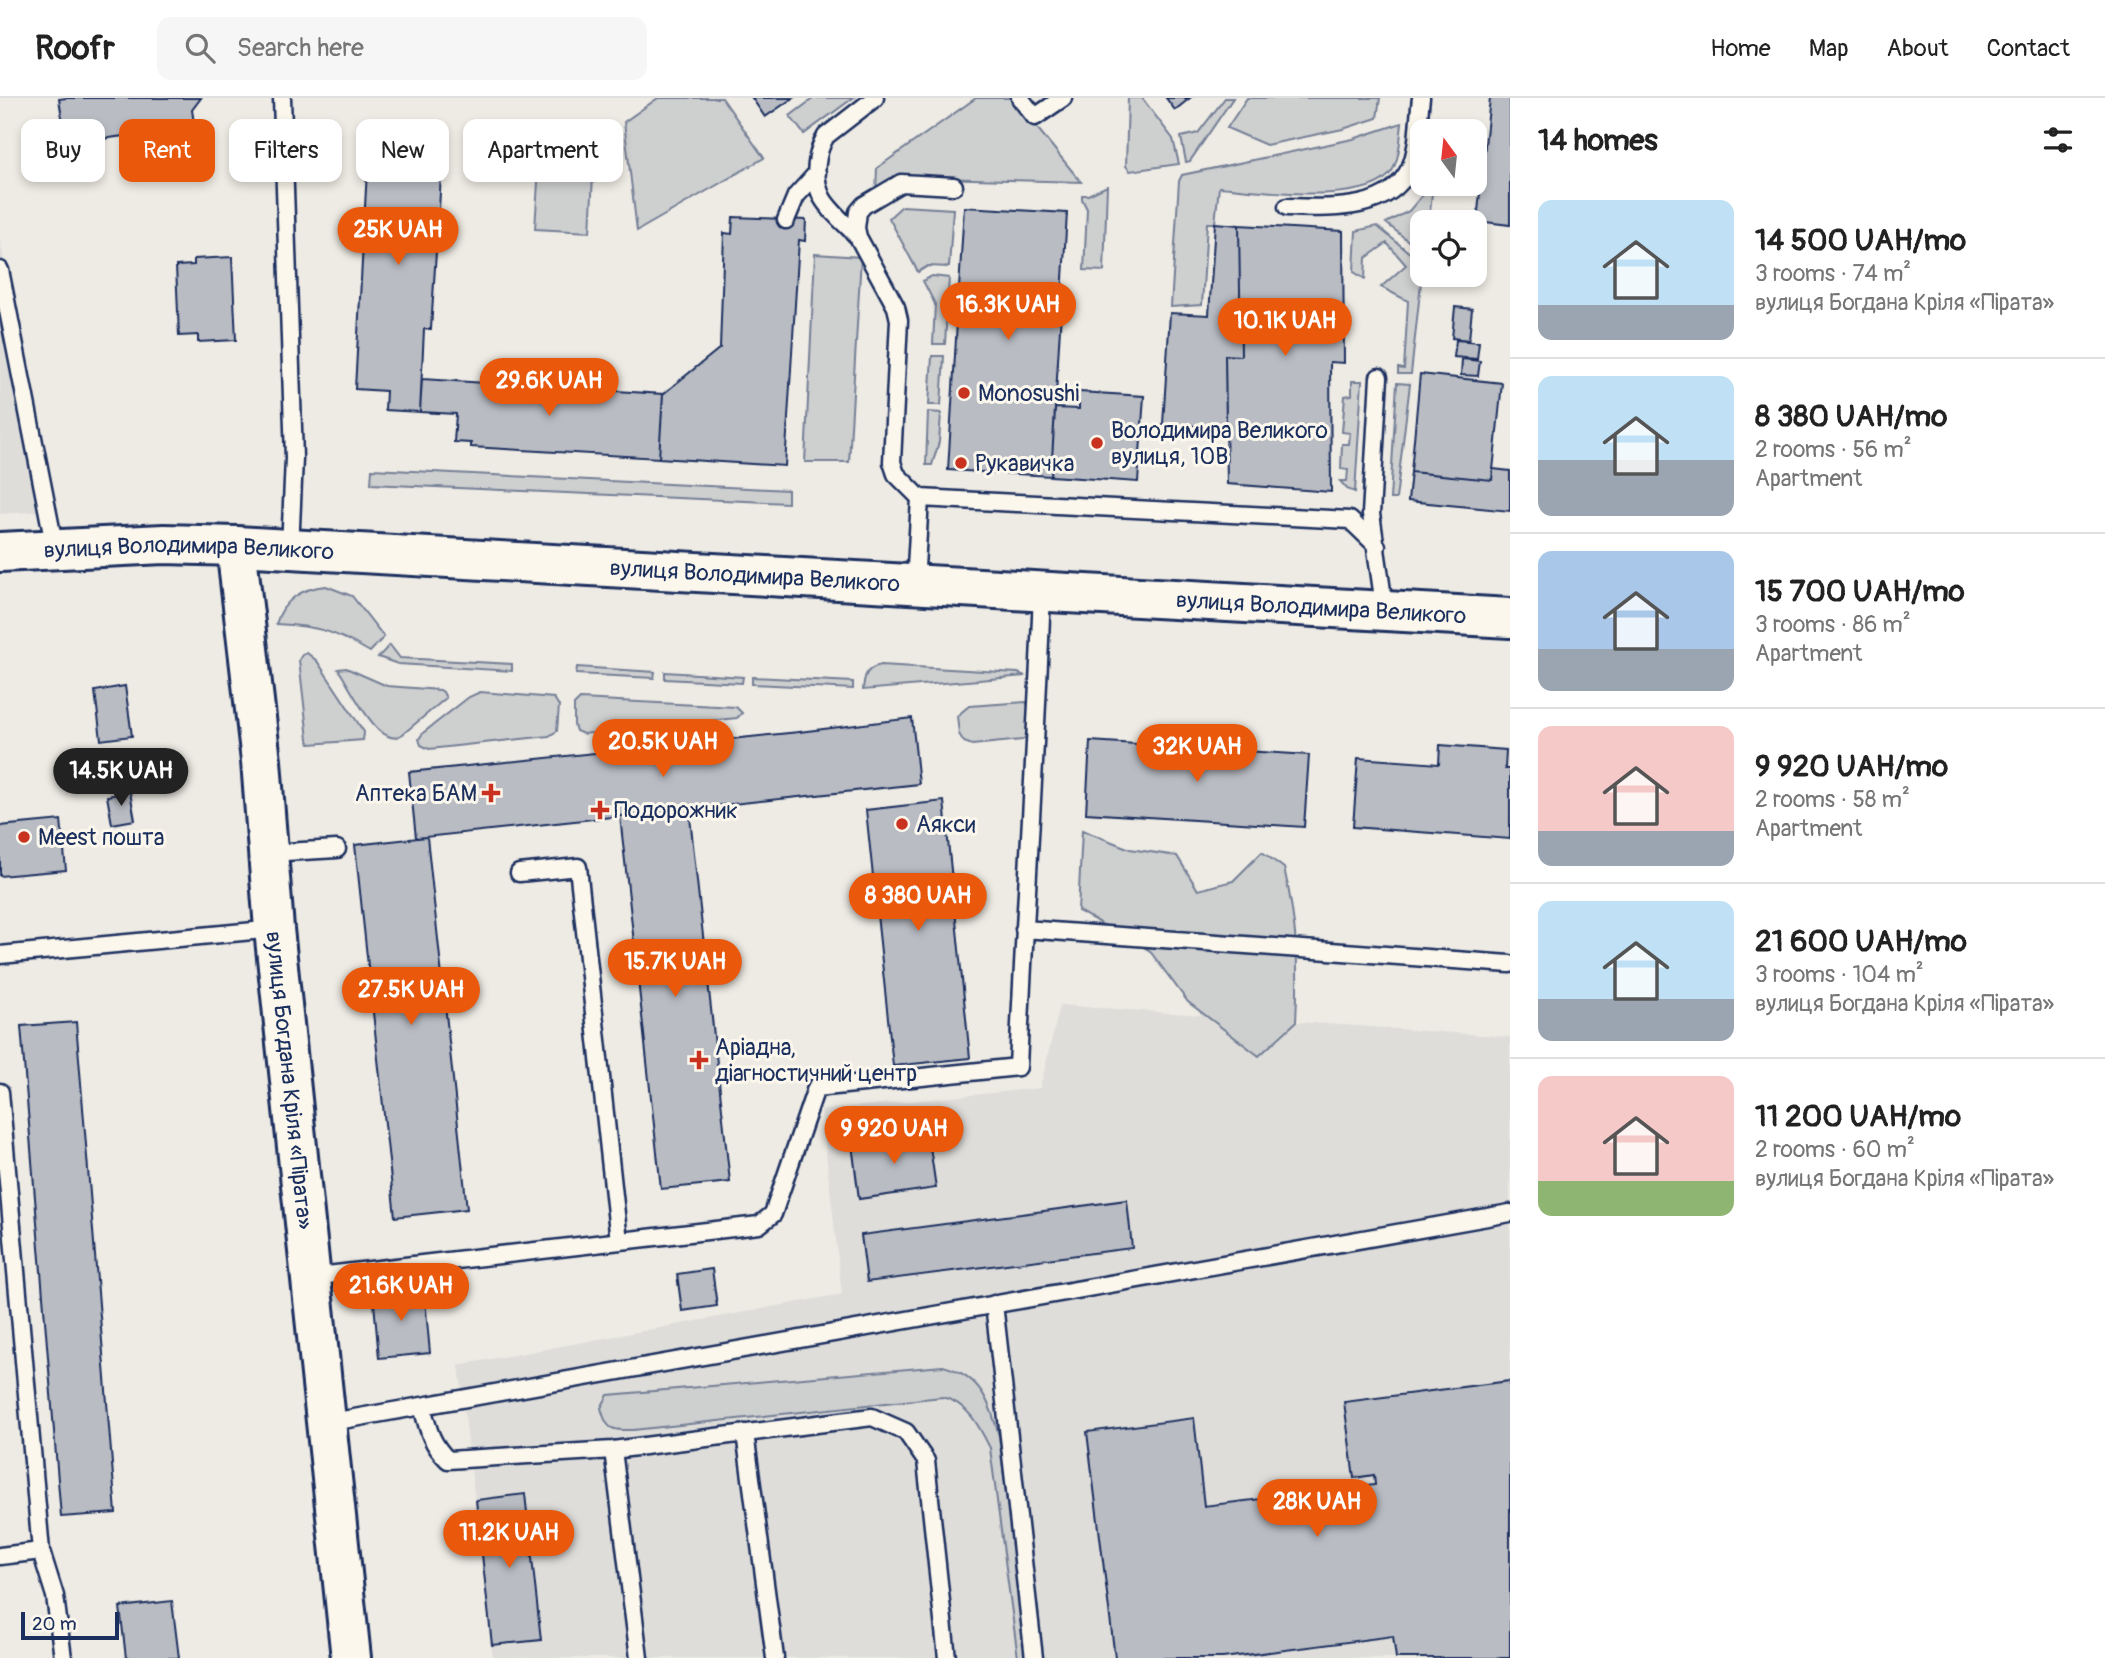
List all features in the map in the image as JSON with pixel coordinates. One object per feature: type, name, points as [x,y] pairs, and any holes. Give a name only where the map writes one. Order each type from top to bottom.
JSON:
[{"type":"main road","name":"вулиця Володимира Великого","points":[[0,552],[164,544],[236,545],[1510,618]]},
{"type":"main road","name":"вулиця Богдана Кріля «Пірата»","points":[[236,545],[261,761],[274,929],[351,1658]]},
{"type":"lane","points":[[282,98],[294,458],[290,550]]},
{"type":"lane","points":[[875,98],[827,136],[818,154],[817,173],[821,197],[858,237],[896,307],[899,320],[892,462],[896,474],[920,498],[1350,520],[1377,546]]},
{"type":"lane","points":[[1020,98],[1035,117],[1063,98]]},
{"type":"lane","points":[[1287,207],[1348,207],[1364,204],[1391,190],[1410,167],[1421,98]]},
{"type":"lane","points":[[786,220],[796,196],[817,173]]},
{"type":"lane","points":[[858,237],[858,212],[864,205],[901,183],[954,186]]},
{"type":"lane","points":[[0,270],[55,549]]},
{"type":"lane","points":[[1379,377],[1371,514],[1385,612]]},
{"type":"lane","points":[[915,584],[920,498]]},
{"type":"lane","points":[[310,1277],[759,1225],[773,1214],[816,1088],[1018,1068],[1024,929],[1035,777],[1042,592]]},
{"type":"lane","points":[[268,853],[337,849]]},
{"type":"lane","points":[[519,873],[578,867],[618,1241]]},
{"type":"lane","points":[[0,955],[274,929]]},
{"type":"lane","points":[[1024,929],[1510,964]]},
{"type":"lane","points":[[0,1092],[41,1551],[55,1596],[63,1658]]},
{"type":"lane","points":[[326,1423],[1510,1213]]},
{"type":"lane","points":[[994,1304],[1034,1658]]},
{"type":"lane","points":[[422,1406],[430,1439],[437,1450],[449,1460],[613,1450],[872,1418],[906,1432],[926,1461],[947,1658]]},
{"type":"lane","points":[[745,1433],[775,1658]]},
{"type":"lane","points":[[613,1450],[639,1658]]},
{"type":"lane","points":[[0,1556],[41,1551]]},
{"type":"shaded area","points":[[658,98],[722,98],[764,158],[637,231],[624,122]]},
{"type":"shaded area","points":[[814,98],[853,98],[804,134],[790,116]]},
{"type":"shaded area","points":[[976,98],[1013,98],[1081,182],[901,177],[876,192],[877,168]]},
{"type":"shaded area","points":[[1128,98],[1142,98],[1173,139],[1179,164],[1130,171],[1126,166]]},
{"type":"shaded area","points":[[1225,98],[1233,98],[1190,161],[1186,162],[1181,137],[1198,133]]},
{"type":"shaded area","points":[[1247,98],[1380,98],[1377,118],[1343,129],[1266,145],[1227,128]]},
{"type":"shaded area","points":[[1402,123],[1398,154],[1392,171],[1380,182],[1361,189],[1311,194],[1219,187],[1215,223],[1207,223],[1202,305],[1171,307],[1179,181],[1182,175],[1353,139]]},
{"type":"shaded area","points":[[538,182],[593,182],[590,232],[535,229]]},
{"type":"shaded area","points":[[1107,186],[1104,271],[1084,270],[1087,209],[1082,195]]},
{"type":"shaded area","points":[[1422,196],[1432,196],[1430,210],[1410,210],[1410,242],[1386,223],[1409,211]]},
{"type":"shaded area","points":[[902,206],[953,209],[949,267],[928,266],[918,272],[889,218]]},
{"type":"shaded area","points":[[1377,226],[1410,253],[1410,287],[1420,287],[1411,374],[1398,374],[1398,368],[1404,369],[1408,301],[1381,287],[1406,265],[1387,243],[1366,258],[1365,279],[1354,272],[1356,231]]},
{"type":"shaded area","points":[[0,239],[37,438],[59,510],[0,514]]},
{"type":"shaded area","points":[[815,254],[861,257],[849,462],[805,462]]},
{"type":"shaded area","points":[[932,276],[949,278],[945,344],[933,344],[935,304],[923,281]]},
{"type":"shaded area","points":[[932,356],[944,356],[941,405],[929,405]]},
{"type":"shaded area","points":[[1352,381],[1362,381],[1355,492],[1347,489],[1340,481],[1347,481],[1348,470],[1341,469],[1342,444],[1349,444],[1350,433],[1342,432],[1345,396],[1352,395]]},
{"type":"shaded area","points":[[1397,383],[1410,384],[1396,499],[1390,499]]},
{"type":"shaded area","points":[[928,412],[941,413],[939,442],[932,465],[926,465]]},
{"type":"shaded area","points":[[372,469],[788,490],[788,503],[371,484]]},
{"type":"shaded area","points":[[326,586],[352,596],[384,637],[370,652],[325,631],[276,624],[283,608],[295,597],[309,589]]},
{"type":"shaded area","points":[[390,645],[400,658],[512,664],[512,671],[398,664],[378,657]]},
{"type":"shaded area","points":[[307,653],[317,661],[364,732],[363,740],[310,744],[299,660]]},
{"type":"shaded area","points":[[881,665],[1018,673],[1025,676],[863,690],[867,673]]},
{"type":"shaded area","points":[[577,667],[655,672],[654,678],[576,674]]},
{"type":"shaded area","points":[[346,668],[387,686],[440,690],[446,698],[403,734],[390,737],[374,725],[360,706],[338,669]]},
{"type":"shaded area","points":[[665,672],[743,677],[742,683],[665,679]]},
{"type":"shaded area","points":[[752,677],[853,682],[853,689],[752,684]]},
{"type":"shaded area","points":[[480,692],[554,698],[559,706],[557,731],[549,736],[429,749],[421,745],[419,739],[423,733],[469,697]]},
{"type":"shaded area","points":[[580,699],[736,707],[742,713],[737,718],[583,734],[576,731],[574,725],[574,705]]},
{"type":"shaded area","points":[[1026,702],[1029,707],[1030,734],[1022,740],[972,745],[964,742],[959,734],[957,716],[969,706]]},
{"type":"shaded area","points":[[1082,830],[1130,849],[1177,856],[1198,890],[1233,881],[1262,852],[1284,868],[1296,945],[1296,1022],[1259,1056],[1188,1002],[1149,950],[1078,911]]},
{"type":"shaded area","points":[[1060,1005],[1510,1037],[1510,1658],[493,1658],[459,1365],[842,1294],[821,1110],[1040,1088]]},
{"type":"shaded area","points":[[943,1366],[956,1370],[975,1383],[987,1401],[999,1436],[1027,1658],[1018,1658],[990,1448],[977,1424],[959,1404],[942,1397],[633,1430],[611,1428],[605,1421],[601,1408],[608,1395]]},
{"type":"building","points":[[201,98],[192,110],[193,119],[119,119],[119,137],[105,139],[105,119],[62,119],[59,99]]},
{"type":"building","points":[[752,98],[793,98],[765,117]]},
{"type":"building","points":[[1166,98],[1190,98],[1175,110]]},
{"type":"building","points":[[1490,98],[1510,98],[1510,225],[1487,222],[1487,210],[1478,210],[1480,196],[1488,196]]},
{"type":"building","points":[[366,182],[441,182],[439,210],[433,210],[431,235],[437,236],[431,329],[424,329],[420,412],[385,410],[386,391],[355,389]]},
{"type":"building","points":[[964,207],[1067,213],[1051,476],[948,470]]},
{"type":"building","points":[[733,217],[806,220],[805,241],[799,240],[785,466],[659,458],[663,394],[720,348],[724,233],[732,234]]},
{"type":"building","points":[[1215,223],[1239,225],[1241,356],[1225,355],[1226,428],[1163,424],[1170,313],[1209,315]]},
{"type":"building","points":[[1239,225],[1343,231],[1344,363],[1330,362],[1331,492],[1227,484],[1225,355],[1241,356]]},
{"type":"building","points":[[232,257],[236,340],[198,342],[198,335],[179,336],[176,266],[194,265],[194,259]]},
{"type":"building","points":[[1455,307],[1472,309],[1469,340],[1452,338]]},
{"type":"building","points":[[1456,340],[1479,342],[1477,359],[1454,357]]},
{"type":"building","points":[[1462,359],[1480,361],[1478,376],[1461,375]]},
{"type":"building","points":[[1420,374],[1502,383],[1492,480],[1411,472]]},
{"type":"building","points":[[422,379],[663,394],[659,458],[471,447],[471,443],[454,442],[456,414],[420,412]]},
{"type":"building","name":"Володимира Великого вулиця, 10В","points":[[1079,392],[1144,396],[1138,482],[1051,476],[1055,408],[1079,409]]},
{"type":"building","points":[[1493,469],[1510,471],[1510,511],[1408,501],[1411,472],[1492,480]]},
{"type":"building","points":[[125,686],[132,736],[101,740],[95,691]]},
{"type":"building","points":[[912,718],[919,784],[416,838],[409,772]]},
{"type":"building","points":[[1090,741],[1309,755],[1304,827],[1086,813]]},
{"type":"building","points":[[1440,745],[1506,750],[1505,769],[1510,769],[1510,839],[1353,827],[1358,758],[1439,764]]},
{"type":"building","points":[[130,792],[135,820],[112,824],[107,796]]},
{"type":"building","points":[[944,801],[970,1058],[893,1066],[866,810]]},
{"type":"building","points":[[689,808],[730,1182],[661,1189],[620,816]]},
{"type":"building","points":[[61,820],[66,870],[0,876],[0,826]]},
{"type":"building","points":[[427,837],[467,1209],[395,1217],[355,845]]},
{"type":"building","points":[[76,1022],[116,1513],[61,1517],[21,1026]]},
{"type":"building","points":[[928,1133],[936,1188],[859,1199],[852,1144]]},
{"type":"building","points":[[1127,1200],[1132,1248],[867,1282],[861,1235]]},
{"type":"building","points":[[712,1269],[717,1306],[682,1311],[677,1274]]},
{"type":"building","points":[[424,1288],[430,1353],[379,1358],[373,1292]]},
{"type":"building","points":[[1510,1381],[1510,1658],[1396,1658],[1393,1636],[1223,1658],[1115,1658],[1087,1432],[1194,1418],[1204,1506],[1375,1485],[1374,1475],[1354,1478],[1344,1402]]},
{"type":"building","points":[[525,1494],[541,1640],[492,1645],[476,1500]]},
{"type":"building","points":[[172,1601],[179,1658],[126,1658],[120,1607]]},
{"type":"place","name":"Monosushi","points":[[964,393]]},
{"type":"place","name":"Володимира Великого вулиця, 10В","points":[[1097,443]]},
{"type":"place","name":"Рукавичка","points":[[961,463]]},
{"type":"place","name":"Аптека БАМ","points":[[491,793]]},
{"type":"place","name":"Подорожник","points":[[600,810]]},
{"type":"place","name":"Аякси","points":[[902,824]]},
{"type":"place","name":"Meest пошта","points":[[24,837]]},
{"type":"place","name":"Аріадна, діагностичний центр","points":[[699,1060]]}]
